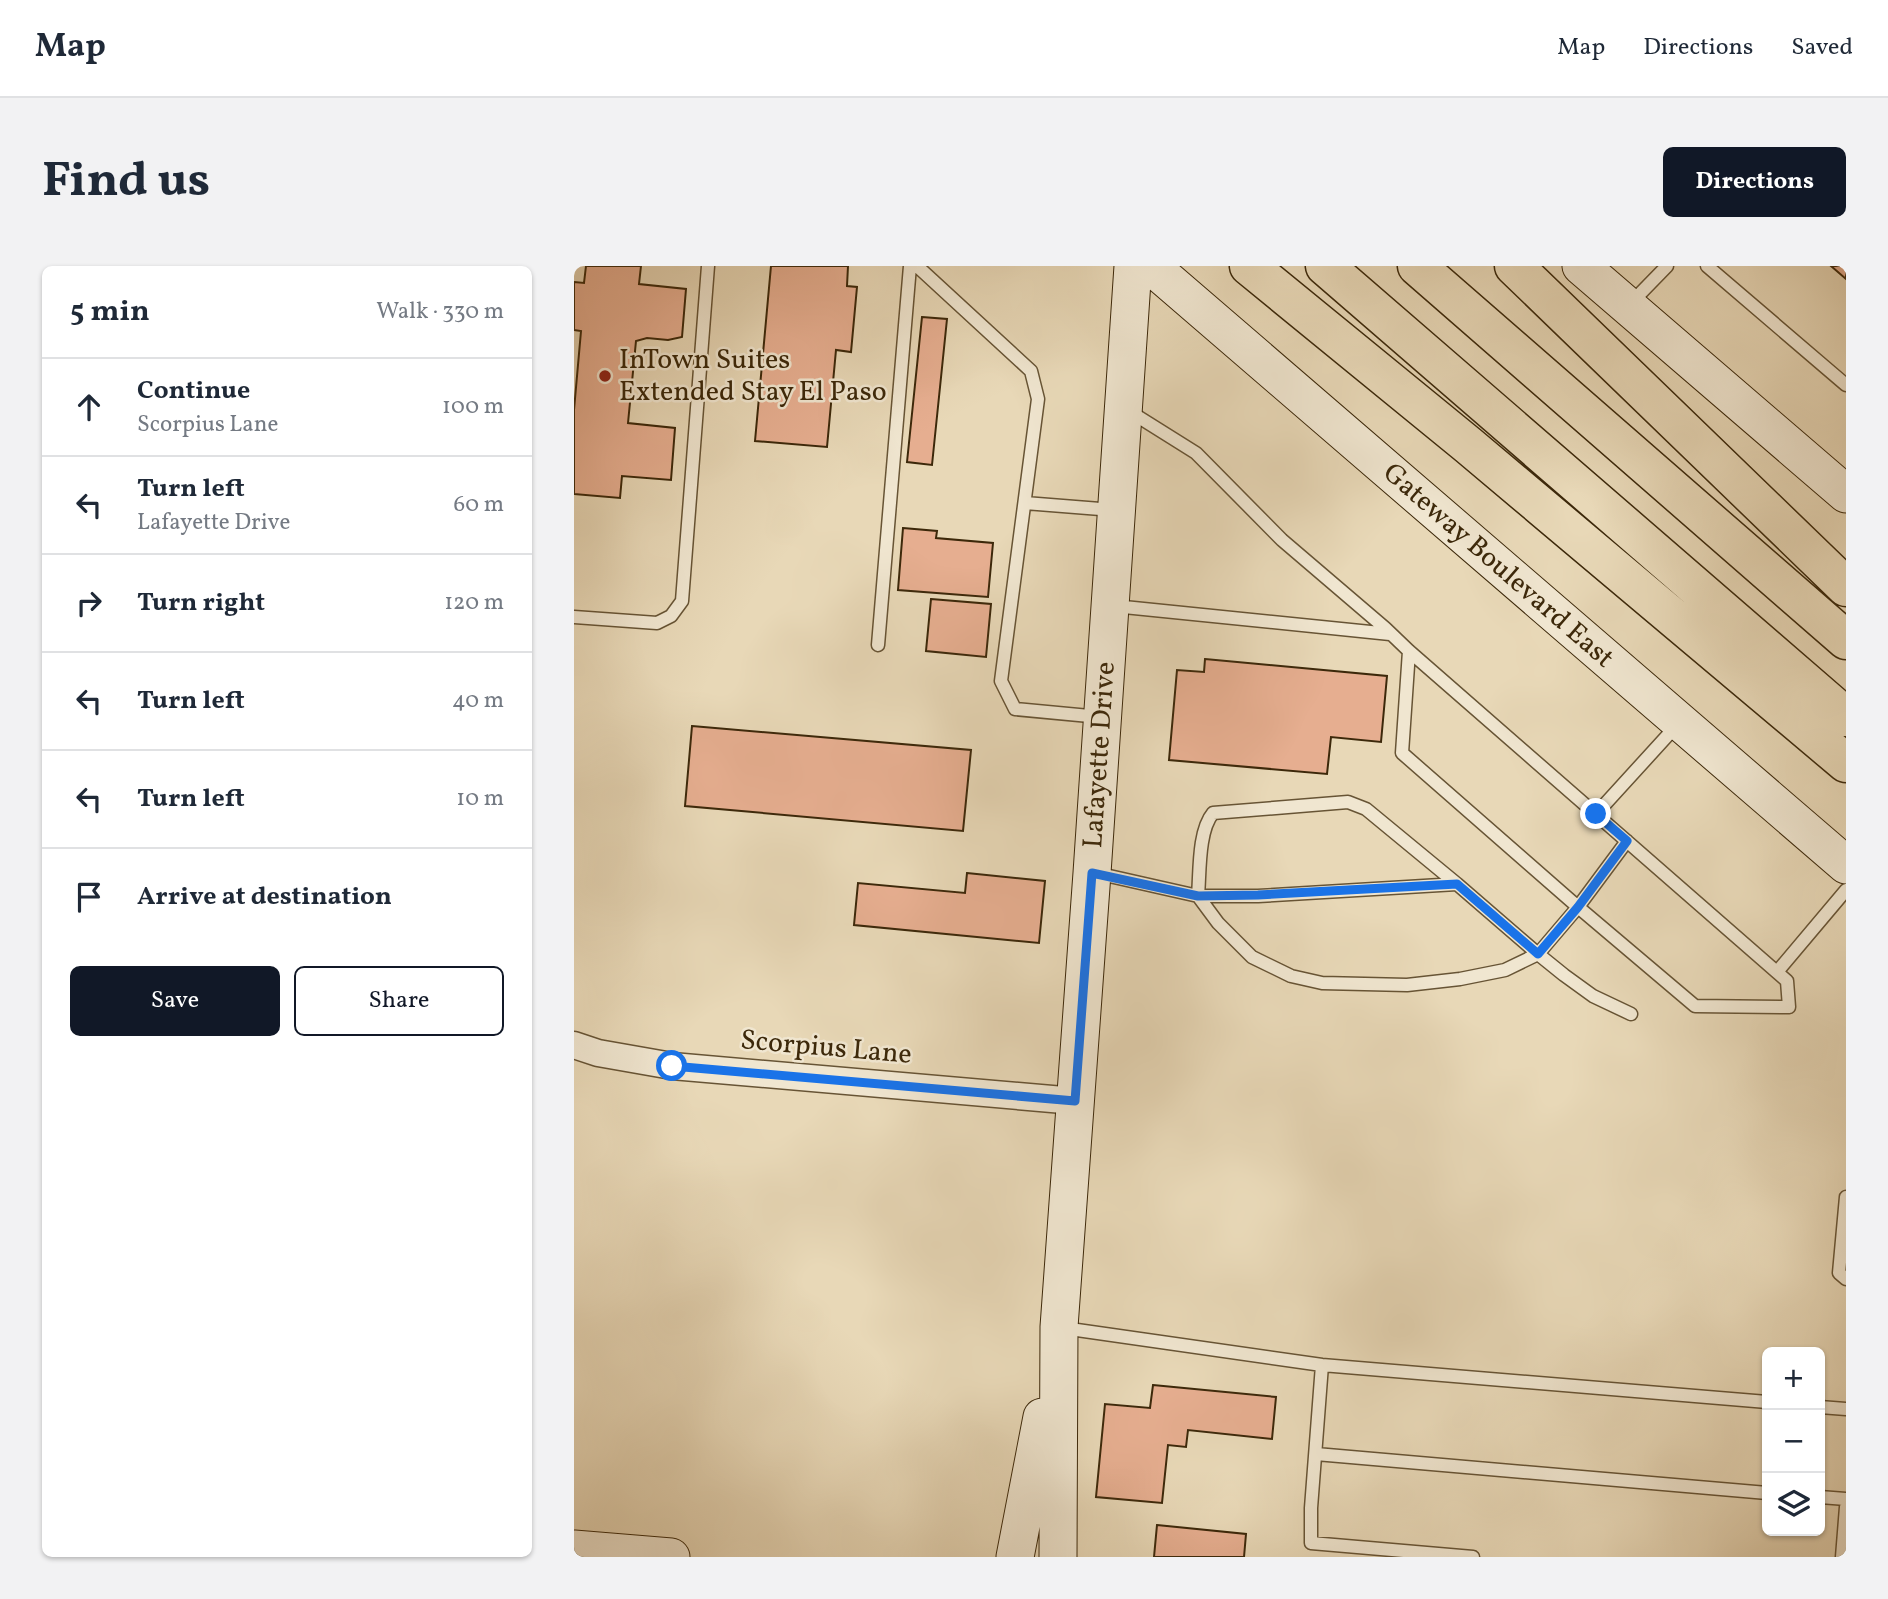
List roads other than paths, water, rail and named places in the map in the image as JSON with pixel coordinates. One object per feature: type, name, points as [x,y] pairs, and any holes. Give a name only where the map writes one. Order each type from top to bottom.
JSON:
[{"type":"highway","points":[[1249,266],[1468,445],[1846,763]]},
{"type":"highway","points":[[1325,266],[1846,718]]},
{"type":"highway","points":[[1417,266],[1846,639]]},
{"type":"highway","points":[[1514,266],[1846,587]]},
{"type":"street","name":"Lafayette Drive","points":[[1058,1557],[1059,1327],[1133,266]]},
{"type":"street","name":"Gateway Boulevard East","points":[[1151,266],[1846,865]]},
{"type":"street","points":[[1581,266],[1846,494]]},
{"type":"street","name":"Scorpius Lane","points":[[574,1045],[598,1053],[672,1066],[1075,1101]]},
{"type":"street","name":"Lafayette Drive","points":[[1015,1557],[1059,1327]]},
{"type":"street","points":[[574,1549],[671,1557]]},
{"type":"lane","points":[[574,617],[657,623],[671,616],[682,601],[708,266]]},
{"type":"lane","points":[[878,645],[910,266]]},
{"type":"lane","points":[[917,266],[1031,371],[1038,399],[1001,681],[1015,709],[1102,718]]},
{"type":"lane","points":[[1627,306],[1667,266]]},
{"type":"lane","points":[[1707,266],[1845,380]]},
{"type":"lane","points":[[1123,407],[1196,453],[1282,540],[1787,981],[1789,1007],[1695,1006],[1402,753],[1409,651]]},
{"type":"lane","points":[[1025,503],[1116,510]]},
{"type":"lane","points":[[1110,606],[1390,634]]},
{"type":"lane","points":[[1596,814],[1680,722]]},
{"type":"lane","points":[[1627,841],[1578,907],[1538,954],[1505,970],[1460,979],[1407,985],[1322,983],[1291,976],[1252,957],[1218,923],[1198,896],[1207,820],[1213,813],[1348,802],[1366,809],[1457,884],[1538,954],[1564,975],[1593,996],[1631,1014]]},
{"type":"lane","points":[[1092,873],[1198,896],[1457,884]]},
{"type":"lane","points":[[1777,972],[1846,890]]},
{"type":"lane","points":[[1846,1197],[1839,1273],[1846,1279]]},
{"type":"lane","points":[[1059,1327],[1322,1365],[1762,1402]]},
{"type":"lane","points":[[1310,1557],[1322,1365]]},
{"type":"lane","points":[[1825,1407],[1846,1409]]},
{"type":"lane","points":[[1316,1454],[1762,1493]]},
{"type":"lane","points":[[1825,1497],[1846,1499]]},
{"type":"lane","points":[[1842,1557],[1846,1507]]},
{"type":"lane","points":[[1311,1543],[1473,1557]]},
{"type":"place","name":"InTown Suites Extended Stay El Paso","points":[[605,376]]}]
